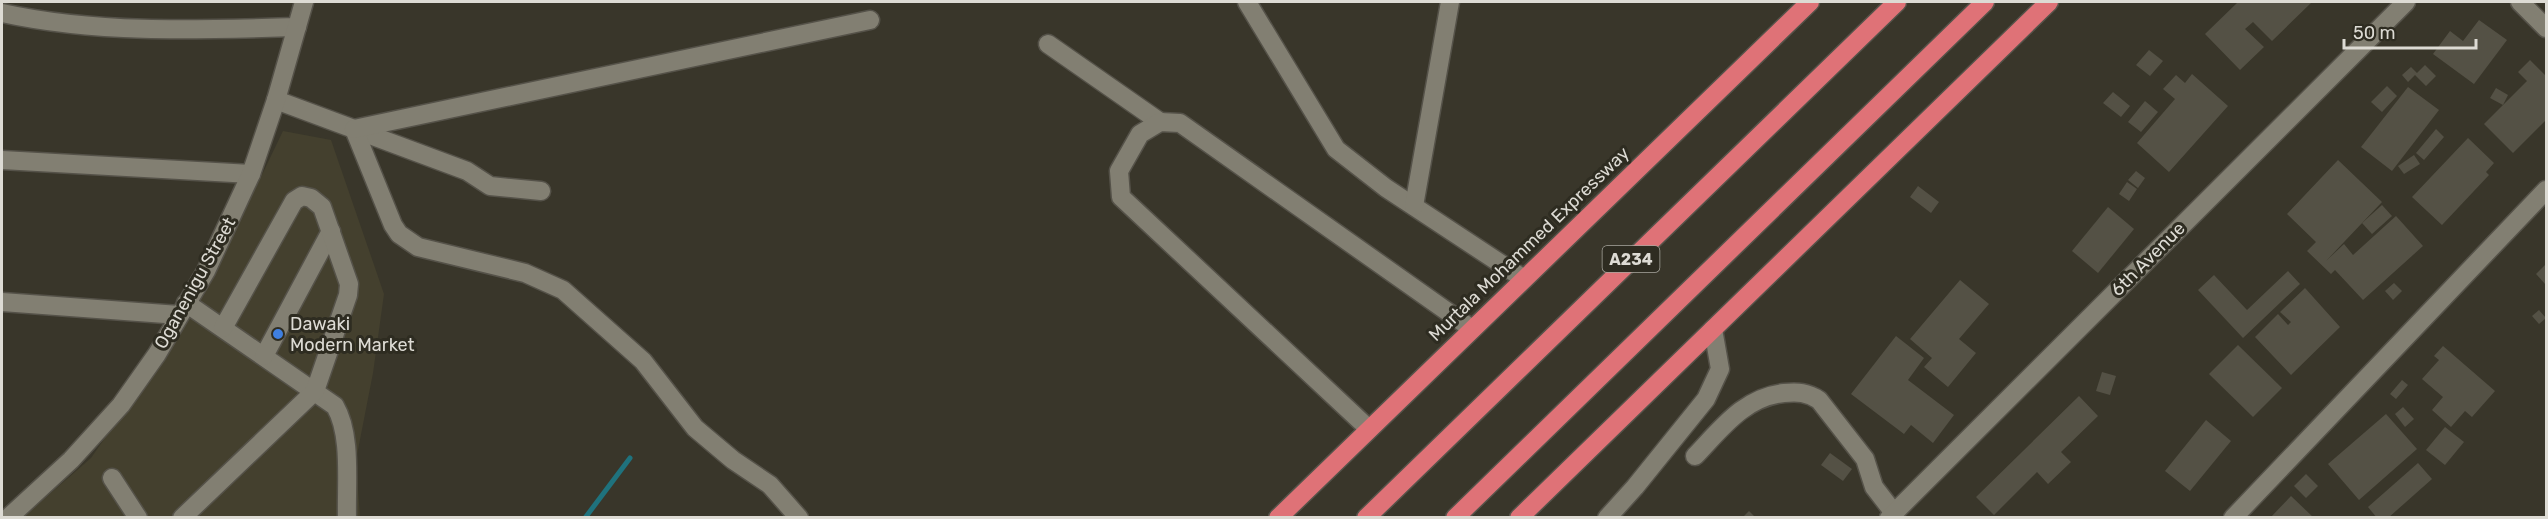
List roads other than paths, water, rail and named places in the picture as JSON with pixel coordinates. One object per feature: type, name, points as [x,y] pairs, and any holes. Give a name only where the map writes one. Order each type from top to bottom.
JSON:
[{"type":"highway","name":"Murtala Mohammed Expressway","points":[[1278,518],[1810,2]]},
{"type":"highway","name":"A234","points":[[1366,518],[1897,2]]},
{"type":"highway","points":[[1455,518],[1985,2]]},
{"type":"highway","points":[[1520,518],[2049,2]]},
{"type":"street","name":"Oganenigu Street","points":[[8,518],[101,429],[141,377],[206,271],[251,174],[276,100],[304,2]]},
{"type":"street","points":[[1247,2],[1336,149],[1386,188],[1524,279]]},
{"type":"street","points":[[1414,206],[1450,2]]},
{"type":"street","name":"6th Avenue","points":[[1892,515],[2406,2]]},
{"type":"street","points":[[2520,2],[2547,28]]},
{"type":"street","points":[[2,13],[38,21],[99,27],[205,30],[297,27]]},
{"type":"street","points":[[354,129],[870,20]]},
{"type":"street","points":[[1048,44],[1160,122],[1180,123],[1472,329]]},
{"type":"street","points":[[276,100],[467,171],[490,186],[541,191]]},
{"type":"street","points":[[1160,122],[1140,134],[1124,160],[1119,171],[1121,197],[1369,429]]},
{"type":"street","points":[[354,129],[399,234],[418,247],[525,273],[563,290],[643,360],[695,428],[733,460],[770,485],[799,518]]},
{"type":"street","points":[[2,160],[251,174]]},
{"type":"street","points":[[2233,518],[2547,190]]},
{"type":"street","points":[[182,518],[315,391],[348,295],[346,272],[331,231],[321,207],[311,198],[302,196],[294,201],[223,328]]},
{"type":"street","points":[[264,356],[331,231]]},
{"type":"street","points":[[2,302],[182,309],[223,328],[335,406],[342,419],[347,518]]},
{"type":"street","points":[[1607,518],[1706,399],[1720,369],[1713,329]]},
{"type":"street","points":[[1695,456],[1742,408],[1768,395],[1799,392],[1810,394],[1819,400],[1865,459],[1874,487],[1892,515]]},
{"type":"street","points":[[112,478],[138,518]]},
{"type":"waterway","points":[[585,518],[630,458]]},
{"type":"place","name":"Dawaki Modern Market","points":[[278,334]]}]
